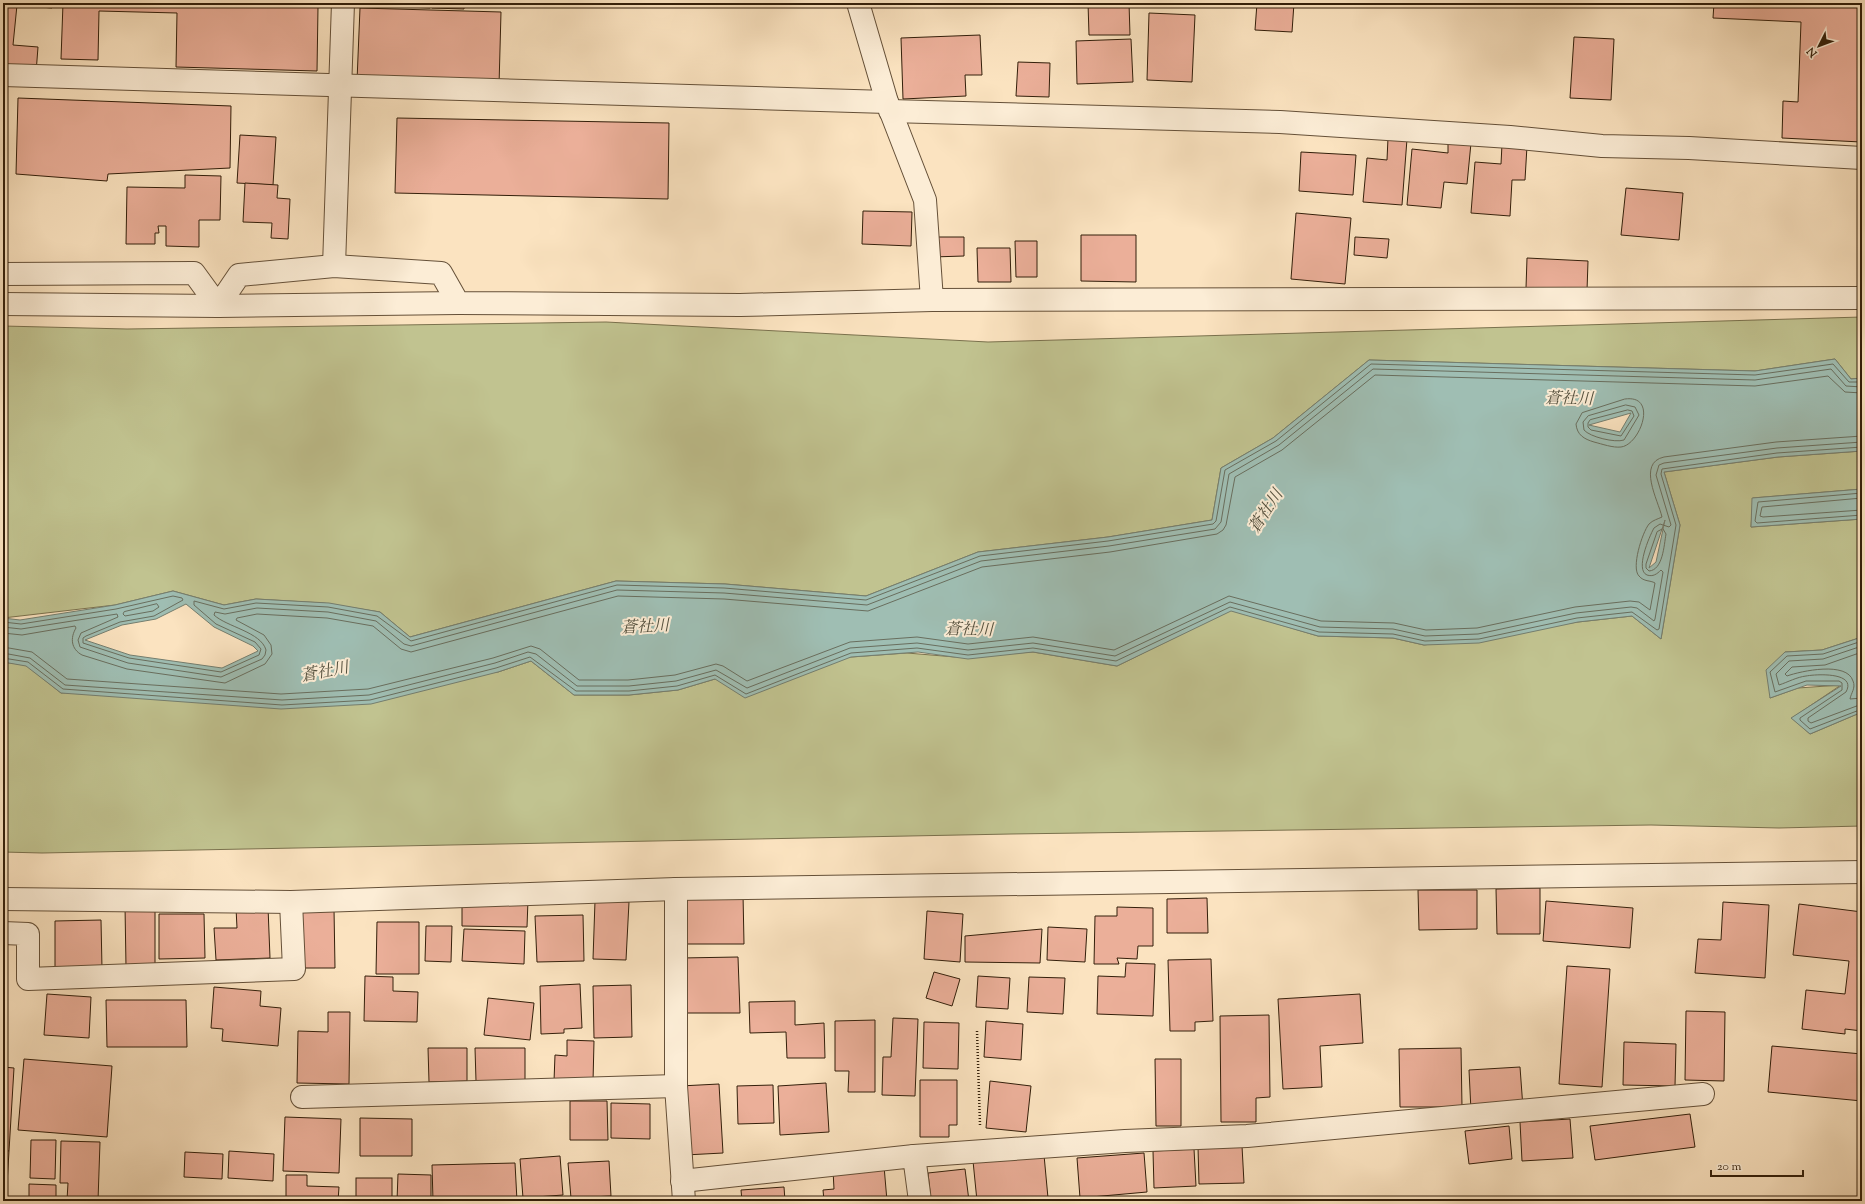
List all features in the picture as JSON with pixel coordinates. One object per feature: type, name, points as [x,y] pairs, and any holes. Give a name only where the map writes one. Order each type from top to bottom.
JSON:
[{"type":"street","points":[[334,266],[342,86],[343,3]]},
{"type":"street","points":[[858,3],[889,106],[925,200],[932,300]]},
{"type":"street","points":[[3,75],[889,106],[1280,122],[1510,137],[1602,146],[1689,148],[1862,158]]},
{"type":"street","points":[[218,306],[239,275],[334,266],[441,273],[458,303]]},
{"type":"street","points":[[3,274],[194,273],[218,306]]},
{"type":"street","points":[[3,304],[218,306],[458,303],[740,305],[932,300],[1862,298]]},
{"type":"street","points":[[3,899],[291,902],[676,889],[1862,872]]},
{"type":"street","points":[[676,889],[676,1086],[683,1191],[914,1156],[1255,1135],[1703,1094]]},
{"type":"street","points":[[3,933],[28,934],[28,979],[294,969],[291,902]]},
{"type":"street","points":[[302,1097],[676,1086]]},
{"type":"street","points":[[914,1156],[920,1201]]},
{"type":"path","points":[[977,1031],[980,1152]]},
{"type":"green space","points":[[1862,317],[1862,378],[1851,379],[1835,359],[1755,371],[1369,360],[1273,438],[1221,468],[1212,520],[1108,537],[978,552],[866,596],[725,584],[616,581],[410,637],[380,612],[323,603],[256,599],[224,605],[173,591],[115,605],[3,618],[3,326],[127,329],[606,322],[988,342]]},
{"type":"green space","points":[[1862,451],[1862,489],[1753,498],[1751,527],[1862,519],[1862,637],[1822,650],[1785,652],[1770,698],[1798,688],[1841,685],[1792,718],[1810,734],[1862,712],[1862,826],[1779,828],[1651,825],[1011,834],[42,853],[3,852],[3,662],[26,665],[61,693],[498,672],[531,661],[574,695],[629,695],[678,690],[715,679],[851,657],[907,653],[955,657],[1033,652],[1117,666],[1231,610],[1318,636],[1393,638],[1424,645],[1578,622],[1632,616],[1661,639],[1680,525],[1664,472],[1778,457]]},
{"type":"water","name":"蒼社川","points":[[1835,359],[1851,379],[1862,378],[1862,451],[1778,457],[1664,472],[1680,525],[1661,639],[1632,616],[1578,622],[1479,643],[1424,645],[1393,638],[1318,636],[1231,611],[1117,666],[1033,652],[968,659],[918,652],[851,657],[745,698],[715,679],[678,690],[629,695],[574,695],[531,661],[498,672],[371,704],[281,709],[61,693],[26,666],[3,662],[3,618],[20,620],[115,605],[173,591],[224,605],[256,599],[329,603],[380,612],[410,637],[616,581],[725,584],[866,596],[978,552],[1108,537],[1212,520],[1221,468],[1273,438],[1369,360],[1755,371]],"holes":[[[1631,413],[1620,432],[1589,425]],[[1665,520],[1656,562],[1649,568]],[[186,604],[214,627],[253,646],[258,651],[222,668],[130,655],[85,640],[122,625],[156,619]]]},
{"type":"water","points":[[1862,489],[1862,519],[1751,527],[1752,498]]},
{"type":"water","points":[[1862,637],[1862,712],[1810,734],[1791,718],[1841,686],[1807,685],[1770,698],[1766,670],[1785,652],[1822,650]]},
{"type":"building","points":[[3,3],[52,3],[52,8],[17,5],[13,45],[38,47],[36,73],[3,71]]},
{"type":"building","points":[[63,3],[300,3],[300,7],[318,7],[317,71],[176,67],[177,13],[99,11],[98,60],[61,59]]},
{"type":"building","points":[[383,3],[430,3],[430,8],[383,6]]},
{"type":"building","points":[[432,3],[464,3],[464,9],[432,8]]},
{"type":"building","points":[[1088,3],[1129,3],[1130,35],[1089,35]]},
{"type":"building","points":[[1148,3],[1186,3],[1186,5]]},
{"type":"building","points":[[1257,3],[1294,3],[1292,32],[1255,30]]},
{"type":"building","points":[[1612,3],[1612,5],[1574,4]]},
{"type":"building","points":[[1714,3],[1862,3],[1861,142],[1782,138],[1783,101],[1798,102],[1801,22],[1713,18]]},
{"type":"building","points":[[360,8],[501,12],[499,86],[357,81]]},
{"type":"building","points":[[1149,13],[1195,15],[1192,82],[1147,80]]},
{"type":"building","points":[[980,35],[982,75],[965,75],[966,96],[903,99],[901,38]]},
{"type":"building","points":[[1574,37],[1614,39],[1611,100],[1570,98]]},
{"type":"building","points":[[1131,39],[1133,82],[1077,84],[1076,41]]},
{"type":"building","points":[[1018,62],[1050,63],[1049,97],[1016,96]]},
{"type":"building","points":[[18,98],[231,106],[230,168],[108,174],[107,181],[16,174]]},
{"type":"building","points":[[397,118],[669,123],[668,199],[395,193]]},
{"type":"building","points":[[240,135],[276,137],[273,185],[237,183]]},
{"type":"building","points":[[1388,138],[1407,139],[1402,205],[1363,202],[1367,158],[1387,160]]},
{"type":"building","points":[[1448,141],[1471,143],[1467,184],[1444,182],[1441,208],[1407,205],[1412,149],[1448,153]]},
{"type":"building","points":[[1502,144],[1527,146],[1525,180],[1512,180],[1510,216],[1471,213],[1475,162],[1501,164]]},
{"type":"building","points":[[1301,152],[1356,155],[1353,195],[1299,191]]},
{"type":"building","points":[[185,175],[221,176],[220,220],[199,220],[199,247],[166,246],[166,226],[158,226],[159,233],[155,233],[155,244],[126,244],[127,187],[185,188]]},
{"type":"building","points":[[245,183],[278,185],[277,198],[290,199],[288,239],[271,238],[272,223],[243,222]]},
{"type":"building","points":[[1626,188],[1683,193],[1679,240],[1621,235]]},
{"type":"building","points":[[863,211],[912,212],[911,246],[862,244]]},
{"type":"building","points":[[1296,213],[1351,218],[1345,284],[1291,279]]},
{"type":"building","points":[[1081,235],[1136,235],[1136,282],[1081,281]]},
{"type":"building","points":[[932,237],[964,237],[964,256],[932,257]]},
{"type":"building","points":[[1355,237],[1389,239],[1387,258],[1354,255]]},
{"type":"building","points":[[1015,241],[1037,241],[1037,277],[1016,277]]},
{"type":"building","points":[[977,248],[1010,248],[1011,282],[978,282]]},
{"type":"building","points":[[1527,258],[1588,261],[1587,291],[1526,288]]},
{"type":"building","points":[[1540,888],[1540,934],[1497,934],[1496,889]]},
{"type":"building","points":[[1418,890],[1477,890],[1477,929],[1419,930]]},
{"type":"building","points":[[743,894],[744,944],[680,944],[679,895]]},
{"type":"building","points":[[1207,898],[1208,933],[1167,933],[1167,899]]},
{"type":"building","points":[[462,899],[528,900],[527,927],[462,926]]},
{"type":"building","points":[[595,901],[629,902],[626,960],[593,959]]},
{"type":"building","points":[[1546,901],[1633,908],[1630,948],[1543,941]]},
{"type":"building","points":[[1723,902],[1769,905],[1765,978],[1695,973],[1698,939],[1721,940]]},
{"type":"building","points":[[1799,904],[1862,912],[1862,1031],[1845,1029],[1845,1034],[1802,1029],[1806,990],[1845,994],[1849,961],[1793,955]]},
{"type":"building","points":[[125,906],[155,907],[155,967],[126,967]]},
{"type":"building","points":[[268,907],[270,958],[216,960],[214,928],[237,928],[236,908]]},
{"type":"building","points":[[1117,907],[1153,908],[1153,946],[1138,946],[1137,959],[1117,958],[1119,964],[1094,964],[1095,916],[1117,916]]},
{"type":"building","points":[[296,909],[334,909],[335,968],[297,968]]},
{"type":"building","points":[[927,911],[963,914],[960,962],[924,959]]},
{"type":"building","points":[[159,914],[204,914],[205,958],[159,959]]},
{"type":"building","points":[[583,915],[584,961],[537,962],[535,916]]},
{"type":"building","points":[[101,920],[102,969],[55,969],[55,921]]},
{"type":"building","points":[[377,922],[419,922],[419,974],[376,974]]},
{"type":"building","points":[[426,926],[452,926],[451,962],[425,961]]},
{"type":"building","points":[[1048,927],[1087,929],[1085,962],[1047,960]]},
{"type":"building","points":[[464,929],[525,931],[524,964],[462,961]]},
{"type":"building","points":[[1042,929],[1040,963],[965,962],[965,936]]},
{"type":"building","points":[[738,957],[740,1013],[683,1013],[681,958]]},
{"type":"building","points":[[1211,959],[1213,1021],[1195,1022],[1195,1031],[1170,1031],[1168,960]]},
{"type":"building","points":[[1126,963],[1155,964],[1153,1016],[1097,1014],[1098,976],[1125,977]]},
{"type":"building","points":[[1567,966],[1610,969],[1602,1087],[1559,1084]]},
{"type":"building","points":[[934,972],[960,979],[952,1006],[926,998]]},
{"type":"building","points":[[365,976],[393,977],[393,991],[418,992],[417,1022],[364,1021]]},
{"type":"building","points":[[978,976],[1010,978],[1008,1009],[976,1007]]},
{"type":"building","points":[[1029,977],[1065,978],[1063,1014],[1027,1012]]},
{"type":"building","points":[[580,984],[582,1028],[564,1029],[564,1033],[541,1034],[540,986]]},
{"type":"building","points":[[631,985],[632,1037],[594,1038],[593,986]]},
{"type":"building","points":[[214,987],[261,991],[260,1006],[281,1008],[278,1046],[222,1041],[223,1029],[211,1028]]},
{"type":"building","points":[[47,994],[91,997],[89,1038],[44,1035]]},
{"type":"building","points":[[1360,994],[1363,1043],[1320,1046],[1322,1087],[1283,1089],[1278,999]]},
{"type":"building","points":[[488,998],[534,1003],[530,1040],[484,1035]]},
{"type":"building","points":[[106,1000],[186,1000],[187,1047],[107,1047]]},
{"type":"building","points":[[795,1001],[795,1025],[824,1023],[825,1058],[787,1058],[786,1032],[750,1033],[749,1002]]},
{"type":"building","points":[[1686,1011],[1725,1012],[1724,1081],[1685,1080]]},
{"type":"building","points":[[328,1012],[350,1012],[349,1084],[297,1083],[298,1031],[328,1032]]},
{"type":"building","points":[[1269,1015],[1270,1097],[1256,1098],[1256,1122],[1221,1122],[1220,1016]]},
{"type":"building","points":[[893,1018],[918,1019],[915,1096],[882,1095],[883,1057],[891,1057]]},
{"type":"building","points":[[875,1020],[875,1092],[848,1092],[849,1071],[835,1071],[835,1021]]},
{"type":"building","points":[[986,1021],[1023,1024],[1021,1060],[984,1057]]},
{"type":"building","points":[[924,1022],[959,1023],[958,1069],[923,1068]]},
{"type":"building","points":[[567,1040],[594,1041],[593,1082],[554,1081],[555,1055],[567,1056]]},
{"type":"building","points":[[1624,1042],[1676,1044],[1675,1086],[1623,1085]]},
{"type":"building","points":[[1772,1046],[1862,1054],[1862,1101],[1768,1092]]},
{"type":"building","points":[[428,1048],[467,1048],[467,1081],[429,1082]]},
{"type":"building","points":[[475,1048],[525,1048],[525,1081],[476,1081]]},
{"type":"building","points":[[1461,1048],[1462,1107],[1400,1107],[1399,1049]]},
{"type":"building","points":[[24,1059],[112,1066],[107,1137],[18,1130]]},
{"type":"building","points":[[1155,1059],[1181,1059],[1181,1126],[1156,1126]]},
{"type":"building","points":[[3,1067],[14,1068],[9,1151],[3,1151]]},
{"type":"building","points":[[1520,1067],[1523,1108],[1471,1111],[1469,1070]]},
{"type":"building","points":[[920,1080],[957,1080],[957,1125],[949,1125],[949,1137],[920,1137]]},
{"type":"building","points":[[990,1081],[1031,1086],[1026,1132],[986,1128]]},
{"type":"building","points":[[826,1083],[829,1132],[780,1135],[778,1086]]},
{"type":"building","points":[[719,1084],[723,1153],[685,1155],[680,1086]]},
{"type":"building","points":[[773,1085],[774,1123],[738,1124],[737,1086]]},
{"type":"building","points":[[570,1101],[607,1101],[608,1140],[570,1140]]},
{"type":"building","points":[[611,1103],[650,1104],[650,1139],[611,1138]]},
{"type":"building","points":[[1690,1114],[1695,1147],[1595,1160],[1590,1126]]},
{"type":"building","points":[[285,1117],[341,1119],[339,1173],[283,1171]]},
{"type":"building","points":[[360,1118],[412,1119],[412,1156],[360,1156]]},
{"type":"building","points":[[1570,1119],[1573,1158],[1522,1161],[1520,1122]]},
{"type":"building","points":[[1509,1126],[1512,1159],[1469,1164],[1465,1131]]},
{"type":"building","points":[[31,1140],[56,1140],[55,1179],[30,1178]]},
{"type":"building","points":[[61,1141],[100,1142],[98,1201],[67,1200],[68,1183],[60,1183]]},
{"type":"building","points":[[1242,1146],[1244,1183],[1199,1184],[1198,1147]]},
{"type":"building","points":[[1194,1149],[1196,1186],[1154,1188],[1153,1151]]},
{"type":"building","points":[[3,1151],[9,1151],[6,1201],[3,1201]]},
{"type":"building","points":[[229,1151],[274,1154],[273,1181],[228,1178]]},
{"type":"building","points":[[185,1152],[223,1154],[222,1179],[184,1177]]},
{"type":"building","points":[[1144,1153],[1147,1192],[1080,1198],[1077,1158]]},
{"type":"building","points":[[1044,1155],[1048,1198],[1017,1201],[977,1201],[973,1161]]},
{"type":"building","points":[[560,1156],[563,1195],[523,1198],[520,1159]]},
{"type":"building","points":[[609,1161],[611,1196],[571,1198],[568,1163]]},
{"type":"building","points":[[515,1163],[517,1201],[433,1201],[432,1165]]},
{"type":"building","points":[[884,1166],[887,1201],[824,1201],[823,1190],[834,1189],[833,1170]]},
{"type":"building","points":[[965,1169],[969,1201],[931,1201],[928,1173]]},
{"type":"building","points":[[398,1174],[431,1175],[431,1201],[397,1201]]},
{"type":"building","points":[[286,1175],[307,1175],[307,1186],[339,1187],[338,1201],[286,1201]]},
{"type":"building","points":[[356,1178],[392,1178],[392,1201],[356,1201]]},
{"type":"building","points":[[29,1184],[56,1185],[56,1201],[29,1201]]},
{"type":"building","points":[[784,1187],[785,1201],[742,1201],[741,1190]]}]
